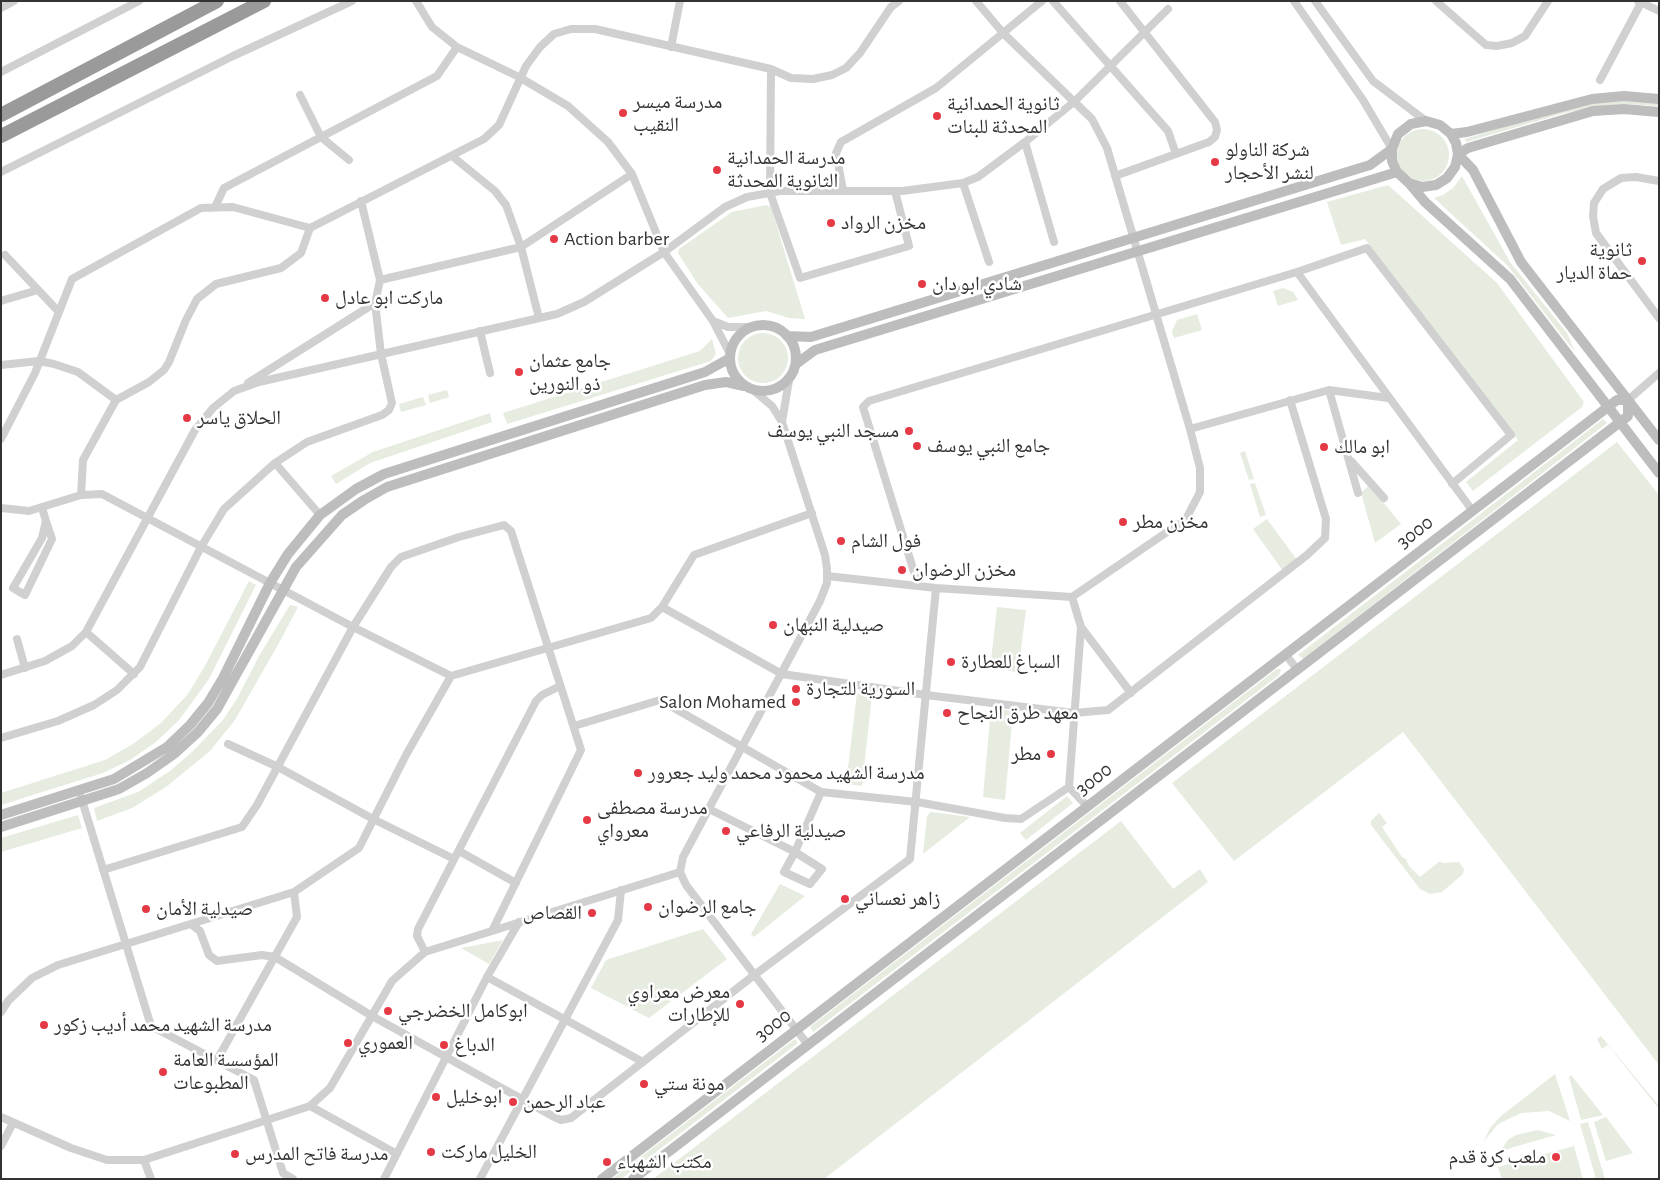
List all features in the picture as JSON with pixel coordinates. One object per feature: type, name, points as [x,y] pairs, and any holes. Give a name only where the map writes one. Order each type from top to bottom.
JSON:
[{"type":"highway","points":[[1,115],[217,1]]},
{"type":"highway","points":[[1,136],[264,1]]},
{"type":"street","points":[[1,8],[14,1]]},
{"type":"street","points":[[1,72],[139,1]]},
{"type":"street","points":[[1,172],[233,56],[352,1]]},
{"type":"street","points":[[416,1],[432,27],[457,47],[519,77],[568,106],[608,142],[632,174],[664,252],[713,321],[730,356],[734,374],[772,406],[782,422],[812,513],[826,562],[828,576],[823,596],[683,857],[680,872],[686,885],[808,1044]]},
{"type":"street","points":[[671,47],[680,1]]},
{"type":"street","points":[[81,495],[83,460],[116,400],[149,382],[164,370],[186,320],[198,299],[206,290],[226,280],[281,268],[301,253],[310,228],[452,156],[494,132],[519,77],[540,47],[554,34],[571,29],[595,29],[770,69],[791,78],[813,79],[832,76],[846,68],[860,53],[891,7],[899,1]]},
{"type":"street","points":[[828,576],[936,588],[1072,598],[1186,519],[1200,492],[1200,468],[1190,429],[1157,312],[1136,251],[1106,148],[1092,119],[1004,34],[976,1]]},
{"type":"street","points":[[843,190],[836,153],[841,142],[920,99],[1004,34],[1042,1]]},
{"type":"street","points":[[1053,1],[1168,131],[1176,154]]},
{"type":"street","points":[[1115,176],[1209,142],[1215,137],[1217,130],[1215,122],[1120,1]]},
{"type":"street","points":[[1294,1],[1363,100],[1392,149]]},
{"type":"street","points":[[1315,1],[1373,81],[1426,121],[1440,125],[1451,134],[1458,154],[1472,170],[1521,262],[1659,440]]},
{"type":"street","points":[[1436,1],[1486,45],[1497,46],[1512,43],[1525,36],[1548,1]]},
{"type":"street","points":[[1600,80],[1639,2],[1659,11]]},
{"type":"street","points":[[234,391],[260,382],[557,314],[584,302],[664,252],[725,207],[747,197],[770,193],[843,190],[895,191],[936,188],[963,183],[978,176],[1025,142],[1075,101],[1168,9]]},
{"type":"street","points":[[215,208],[224,188],[437,76],[457,47]]},
{"type":"street","points":[[770,69],[770,193],[800,278],[909,246],[895,191]]},
{"type":"street","points":[[300,95],[321,137],[349,160]]},
{"type":"street","points":[[1451,134],[1467,132],[1592,98],[1624,96],[1659,99]]},
{"type":"street","points":[[1409,183],[1422,187],[1436,185],[1447,178],[1455,167],[1458,154],[1468,148],[1593,111],[1624,108],[1659,112]]},
{"type":"street","points":[[1426,121],[1411,124],[1398,134],[1392,149],[1392,161],[1397,172],[1425,202],[1510,279],[1659,473]]},
{"type":"street","points":[[1025,142],[1054,242]]},
{"type":"street","points":[[713,321],[728,327],[770,326],[787,336],[811,337],[1370,165],[1392,149]]},
{"type":"street","points":[[452,156],[495,191],[506,205],[521,247],[539,318]]},
{"type":"street","points":[[796,364],[815,350],[1397,172]]},
{"type":"street","points":[[380,280],[521,247],[632,174]]},
{"type":"street","points":[[1659,181],[1636,177],[1621,178],[1603,189],[1594,203],[1593,216],[1596,233],[1659,318]]},
{"type":"street","points":[[963,183],[989,262]]},
{"type":"street","points":[[1,738],[58,721],[94,705],[117,690],[140,667],[201,547],[224,509],[275,463],[307,442],[382,415],[389,410],[392,403],[381,354],[375,303],[380,280],[361,201]]},
{"type":"street","points":[[1,439],[39,362],[72,279],[201,208],[233,207],[310,228]]},
{"type":"street","points":[[918,585],[863,407],[869,401],[1157,312],[1298,272],[1367,248],[1511,435],[1452,484]]},
{"type":"street","points":[[5,255],[59,312]]},
{"type":"street","points":[[1298,272],[1388,398],[1472,510]]},
{"type":"street","points":[[1,301],[38,290]]},
{"type":"street","points":[[1,675],[45,661],[72,646],[86,632],[195,430],[213,408],[234,391],[375,303]]},
{"type":"street","points":[[1,815],[114,779],[167,747],[190,725],[223,678],[270,583],[288,554],[320,514],[356,489],[384,474],[705,372],[730,356],[737,338],[751,327]]},
{"type":"street","points":[[480,331],[490,373]]},
{"type":"street","points":[[782,422],[789,380],[796,364],[796,354],[787,336]]},
{"type":"street","points":[[1,365],[39,362],[54,364],[78,372],[116,400]]},
{"type":"street","points":[[1620,422],[1628,416],[1628,400],[1659,373]]},
{"type":"street","points":[[1,827],[119,790],[148,773],[174,754],[198,732],[232,685],[296,567],[342,514],[387,487],[705,385],[726,382],[749,388],[773,390],[789,380]]},
{"type":"street","points":[[1190,429],[1328,390],[1388,398]]},
{"type":"street","points":[[1328,390],[1358,493]]},
{"type":"street","points":[[662,607],[782,674],[926,695],[1074,713],[1108,710],[1307,556],[1325,538],[1326,519],[1290,400]]},
{"type":"street","name":"3000","points":[[602,1179],[1472,510],[1617,400],[1628,400]]},
{"type":"street","name":"3000","points":[[633,1179],[1620,422]]},
{"type":"street","points":[[454,452],[458,465]]},
{"type":"street","points":[[1348,457],[1384,498]]},
{"type":"street","points":[[275,463],[320,514]]},
{"type":"street","points":[[1,508],[29,511],[81,495],[102,494],[353,628],[452,676],[651,618],[662,607],[694,555],[812,513]]},
{"type":"street","points":[[42,508],[52,539],[25,595],[12,588],[42,538],[46,521]]},
{"type":"street","points":[[103,870],[242,827],[257,805],[353,628],[391,567],[401,557],[504,524],[511,531],[547,647],[582,750],[494,929]]},
{"type":"street","points":[[191,924],[200,930],[209,956],[217,961],[262,955],[275,958],[372,1016],[523,1100],[561,1120],[571,1118],[754,976],[910,859],[917,802],[936,588]]},
{"type":"street","points":[[1072,598],[1080,627],[1069,787],[1087,806]]},
{"type":"street","points":[[1080,627],[1131,693]]},
{"type":"street","points":[[86,632],[134,674]]},
{"type":"street","points":[[17,639],[25,668]]},
{"type":"street","points":[[1285,654],[1297,670]]},
{"type":"street","points":[[1,1012],[8,1001],[32,978],[58,965],[294,892],[359,848],[452,676]]},
{"type":"street","points":[[425,952],[417,936],[418,929],[536,701],[542,695],[560,686]]},
{"type":"street","points":[[574,726],[660,700],[821,792],[917,802],[1005,818],[1020,819],[1069,787]]},
{"type":"street","points":[[228,744],[278,767],[373,820],[454,859]]},
{"type":"street","points":[[80,790],[82,802],[152,1026],[254,1080],[282,1176],[294,1179]]},
{"type":"street","points":[[709,809],[795,852],[822,869],[810,884],[784,872],[795,852],[821,792]]},
{"type":"street","points":[[458,851],[516,883]]},
{"type":"street","points":[[1,1118],[71,1148],[107,1160],[144,1160],[310,1106],[330,1088],[392,981],[425,952],[680,872]]},
{"type":"street","points":[[480,1179],[618,920],[621,890]]},
{"type":"street","points":[[217,1060],[297,917],[294,892]]},
{"type":"street","points":[[384,1179],[487,977],[519,922]]},
{"type":"street","points":[[487,977],[643,1062]]},
{"type":"street","points":[[310,1106],[397,1154]]},
{"type":"street","points":[[1,1146],[13,1123]]},
{"type":"street","points":[[144,1160],[151,1179]]},
{"type":"shaded area","points":[[1625,101],[1659,103],[1659,106],[1625,104],[1593,107],[1561,114],[1466,142],[1465,139],[1560,110],[1593,103]]},
{"type":"shaded area","points":[[1418,129],[1428,129],[1437,133],[1445,141],[1449,155],[1445,169],[1437,177],[1428,181],[1418,181],[1409,177],[1401,169],[1397,160],[1397,150],[1401,141],[1409,133]]},
{"type":"shaded area","points":[[1462,176],[1510,262],[1567,333],[1575,352],[1507,265],[1434,198],[1443,195],[1453,188]]},
{"type":"shaded area","points":[[1388,185],[1497,283],[1584,402],[1582,407],[1473,491],[1466,482],[1518,440],[1365,239],[1341,245],[1327,202]]},
{"type":"shaded area","points":[[766,205],[771,207],[805,319],[789,318],[766,311],[728,318],[697,283],[678,253],[679,249],[732,212]]},
{"type":"shaded area","points":[[1283,288],[1293,292],[1298,300],[1278,306],[1273,291]]},
{"type":"shaded area","points":[[1197,314],[1202,330],[1174,338],[1172,331],[1177,320]]},
{"type":"shaded area","points":[[763,333],[781,340],[788,358],[781,376],[763,383],[745,376],[738,358],[745,340]]},
{"type":"shaded area","points":[[712,339],[716,354],[711,361],[507,424],[503,413],[700,351]]},
{"type":"shaded area","points":[[447,390],[449,397],[430,403],[428,395]]},
{"type":"shaded area","points":[[423,397],[426,405],[401,412],[399,404]]},
{"type":"shaded area","points":[[490,413],[492,422],[370,463],[336,484],[331,476],[373,452]]},
{"type":"shaded area","points":[[1603,419],[1607,423],[1303,659],[1298,655]]},
{"type":"shaded area","points":[[1617,442],[1659,495],[1659,1065],[1403,732],[1234,861],[1172,783]]},
{"type":"shaded area","points":[[1245,451],[1254,479],[1249,480],[1240,453]]},
{"type":"shaded area","points":[[1255,483],[1266,515],[1260,517],[1250,484]]},
{"type":"shaded area","points":[[1369,485],[1401,524],[1375,543],[1361,493]]},
{"type":"shaded area","points":[[1267,519],[1297,560],[1283,571],[1253,529]]},
{"type":"shaded area","points":[[249,581],[256,585],[209,679],[179,720],[156,742],[130,760],[103,773],[1,805],[1,793],[105,760],[133,744],[161,723],[188,694],[206,664]]},
{"type":"shaded area","points":[[290,605],[298,607],[279,643],[235,720],[210,751],[166,787],[132,808],[97,821],[94,808],[138,792],[170,771],[192,752],[222,721],[237,699],[259,656]]},
{"type":"shaded area","points":[[997,607],[1026,610],[1018,672],[990,669]]},
{"type":"shaded area","points":[[1277,669],[1281,669],[1279,675],[813,1032],[810,1027]]},
{"type":"shaded area","points":[[857,693],[872,695],[862,786],[846,784]]},
{"type":"shaded area","points":[[991,708],[1013,711],[1005,800],[983,797]]},
{"type":"shaded area","points":[[1067,796],[1073,803],[1026,840],[1020,833]]},
{"type":"shaded area","points":[[931,812],[970,817],[923,854],[927,816]]},
{"type":"shaded area","points":[[1379,813],[1387,823],[1382,827],[1402,857],[1406,859],[1409,866],[1420,877],[1440,861],[1442,863],[1459,862],[1464,869],[1463,874],[1442,892],[1430,894],[1420,889],[1371,825],[1371,821]]},
{"type":"shaded area","points":[[78,815],[82,828],[1,852],[1,838]]},
{"type":"shaded area","points":[[1121,821],[1173,889],[1200,869],[1208,882],[824,1179],[653,1179]]},
{"type":"shaded area","points":[[780,884],[805,896],[754,937],[751,934]]},
{"type":"shaded area","points":[[703,929],[727,959],[649,1018],[591,988],[606,960]]},
{"type":"shaded area","points":[[503,940],[489,964],[461,948]]},
{"type":"shaded area","points":[[1601,1036],[1659,1106],[1659,1109],[1608,1045],[1602,1049],[1597,1039]]},
{"type":"shaded area","points":[[795,1039],[798,1043],[621,1179],[612,1179]]},
{"type":"shaded area","points":[[1555,1074],[1570,1121],[1549,1111],[1521,1113],[1498,1124],[1484,1141],[1490,1128],[1501,1116]]},
{"type":"shaded area","points":[[1571,1075],[1603,1115],[1581,1120],[1569,1077]]},
{"type":"shaded area","points":[[1606,1117],[1633,1153],[1606,1161],[1594,1122]]},
{"type":"shaded area","points":[[1588,1122],[1605,1179],[1596,1179],[1580,1124]]},
{"type":"shaded area","points":[[1538,1130],[1556,1135],[1500,1151],[1509,1139],[1516,1135]]},
{"type":"shaded area","name":"ملعب كرة قدم","points":[[1574,1146],[1583,1179],[1502,1179],[1498,1167]]},
{"type":"place","name":"مدرسة ميسر النقيب","points":[[623,113]]},
{"type":"place","name":"ثانوية الحمدانية المحدثة للبنات","points":[[937,116]]},
{"type":"place","name":"شركة الناولو لنشر الأحجار","points":[[1215,162]]},
{"type":"place","name":"مدرسة الحمدانية الثانوية المحدثة","points":[[717,170]]},
{"type":"place","name":"مخزن الرواد","points":[[831,223]]},
{"type":"place","name":"Action barber","points":[[554,239]]},
{"type":"place","name":"ثانوية حماة الديار","points":[[1642,261]]},
{"type":"place","name":"شادي ابو دان","points":[[922,284]]},
{"type":"place","name":"ماركت ابو عادل","points":[[325,298]]},
{"type":"place","name":"جامع عثمان ذو النورين","points":[[519,372]]},
{"type":"place","name":"الحلاق ياسر","points":[[187,418]]},
{"type":"place","name":"مسجد النبي يوسف","points":[[909,431]]},
{"type":"place","name":"جامع النبي يوسف","points":[[917,446]]},
{"type":"place","name":"ابو مالك","points":[[1324,447]]},
{"type":"place","name":"مخزن مطر","points":[[1123,522]]},
{"type":"place","name":"فول الشام","points":[[841,541]]},
{"type":"place","name":"مخزن الرضوان","points":[[902,570]]},
{"type":"place","name":"صيدلية النبهان","points":[[773,625]]},
{"type":"place","name":"السباغ للعطارة","points":[[951,662]]},
{"type":"place","name":"السورية للتجارة","points":[[796,689]]},
{"type":"place","name":"Salon Mohamed","points":[[796,702]]},
{"type":"place","name":"معهد طرق النجاح","points":[[947,713]]},
{"type":"place","name":"مطر","points":[[1051,754]]},
{"type":"place","name":"مدرسة الشهيد محمود محمد وليد جعرور","points":[[638,773]]},
{"type":"place","name":"مدرسة مصطفى معرواي","points":[[587,820]]},
{"type":"place","name":"صيدلية الرفاعي","points":[[726,831]]},
{"type":"place","name":"زاهر نعساني","points":[[845,899]]},
{"type":"place","name":"جامع الرضوان","points":[[648,907]]},
{"type":"place","name":"صيدلية الأمان","points":[[146,909]]},
{"type":"place","name":"القصاص","points":[[592,913]]},
{"type":"place","name":"معرض معراوي للإطارات","points":[[740,1004]]},
{"type":"place","name":"ابوكامل الخضرجي","points":[[388,1011]]},
{"type":"place","name":"مدرسة الشهيد محمد أديب زكور","points":[[44,1025]]},
{"type":"place","name":"العموري","points":[[348,1043]]},
{"type":"place","name":"الدباغ","points":[[444,1045]]},
{"type":"place","name":"المؤسسة العامة المطبوعات","points":[[163,1072]]},
{"type":"place","name":"مونة ستي","points":[[644,1084]]},
{"type":"place","name":"ابوخليل","points":[[436,1097]]},
{"type":"place","name":"عباد الرحمن","points":[[513,1102]]},
{"type":"place","name":"الخليل ماركت","points":[[431,1152]]},
{"type":"place","name":"مدرسة فاتح المدرس","points":[[235,1154]]},
{"type":"place","name":"ملعب كرة قدم","points":[[1556,1157]]},
{"type":"place","name":"مكتب الشهباء","points":[[607,1162]]}]
